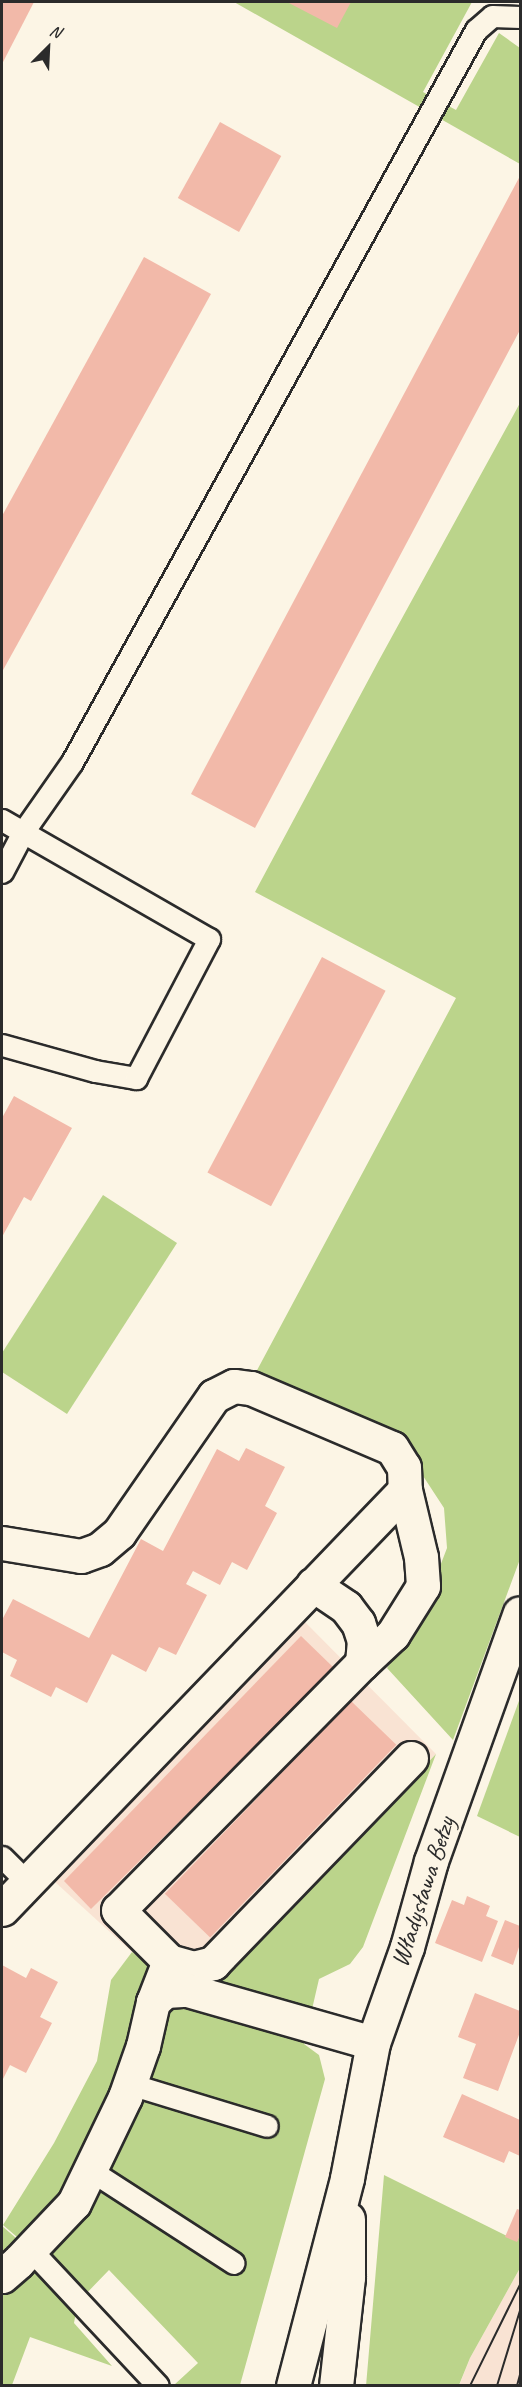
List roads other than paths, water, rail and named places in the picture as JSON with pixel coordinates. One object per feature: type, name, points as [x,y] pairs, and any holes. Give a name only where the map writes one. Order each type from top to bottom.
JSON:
[{"type":"street","points":[[2,1543],[81,1556],[100,1550],[119,1533],[214,1396],[234,1386],[251,1388],[392,1448],[404,1467],[405,1490],[421,1557],[423,1586],[393,1634],[118,1910],[169,1961],[193,1968],[213,1963],[411,1758]]},
{"type":"street","points":[[2,1909],[26,1881],[405,1490]]},
{"type":"street","points":[[314,1585],[346,1607],[358,1623],[364,1641],[362,1663]]},
{"type":"street","name":"Władysława Bełzy","points":[[293,2385],[347,2178],[373,2043],[406,1947],[431,1861],[520,1613]]},
{"type":"street","points":[[2,2276],[74,2203],[130,2084],[143,2046],[153,2002],[169,1961]]},
{"type":"street","points":[[153,2002],[165,1991],[187,1990],[373,2043]]},
{"type":"street","name":"Władysława Bełzy","points":[[336,2385],[348,2277],[347,2178]]},
{"type":"lane","points":[[2,872],[23,832],[72,762],[476,30],[492,16],[520,17]]},
{"type":"lane","points":[[2,820],[208,939],[136,1078],[95,1071],[2,1045]]},
{"type":"lane","points":[[2,1857],[26,1881]]},
{"type":"lane","points":[[130,2084],[267,2126]]},
{"type":"lane","points":[[90,2170],[234,2263]]},
{"type":"lane","points":[[30,2249],[158,2385]]},
{"type":"tram line","points":[[470,2386],[520,2285]]},
{"type":"tram line","points":[[497,2386],[520,2311]]},
{"type":"tram line","points":[[517,2386],[520,2375]]}]
